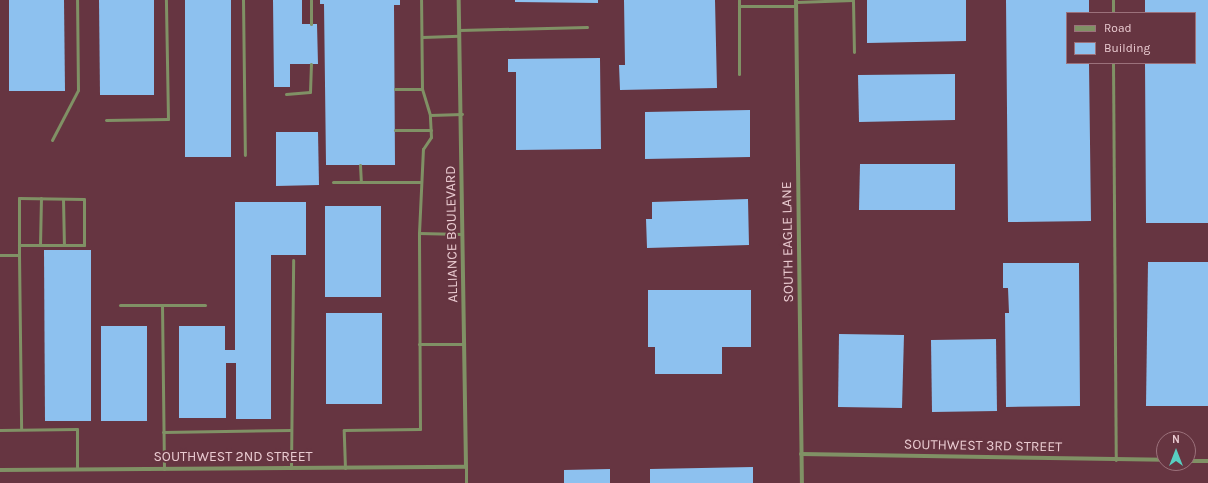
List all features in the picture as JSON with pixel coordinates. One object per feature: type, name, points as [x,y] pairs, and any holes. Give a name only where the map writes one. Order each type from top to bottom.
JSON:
[{"type":"street","name":"ALLIANCE BOULEVARD","points":[[459,0],[462,114],[462,234],[466,467]]},
{"type":"street","name":"SOUTH EAGLE LANE","points":[[796,3],[802,483]]},
{"type":"street","name":"SOUTHWEST 3RD STREET","points":[[801,454],[1156,460]]},
{"type":"street","points":[[1196,461],[1208,461]]},
{"type":"street","name":"SOUTHWEST 2ND STREET","points":[[0,470],[466,467]]},
{"type":"lane","points":[[52,140],[78,90],[77,0]]},
{"type":"lane","points":[[106,120],[168,119],[166,0]]},
{"type":"lane","points":[[243,0],[245,155]]},
{"type":"lane","points":[[311,0],[311,24]]},
{"type":"lane","points":[[345,468],[344,430],[420,429],[419,233],[423,149],[430,137],[430,115],[422,89],[421,0]]},
{"type":"lane","points":[[739,0],[739,74]]},
{"type":"lane","points":[[739,6],[853,0],[854,52]]},
{"type":"lane","points":[[1113,0],[1113,12]]},
{"type":"lane","points":[[459,30],[587,27]]},
{"type":"lane","points":[[422,37],[459,36]]},
{"type":"lane","points":[[286,94],[310,92],[311,64]]},
{"type":"lane","points":[[1113,64],[1116,460]]},
{"type":"lane","points":[[395,89],[422,89]]},
{"type":"lane","points":[[430,115],[462,114]]},
{"type":"lane","points":[[395,130],[430,130]]},
{"type":"lane","points":[[360,165],[361,182]]},
{"type":"lane","points":[[333,182],[421,182]]},
{"type":"lane","points":[[19,245],[84,245],[84,199],[19,198],[19,245],[19,255],[21,429]]},
{"type":"lane","points":[[40,245],[41,198]]},
{"type":"lane","points":[[63,199],[64,245]]},
{"type":"lane","points":[[419,233],[462,234]]},
{"type":"lane","points":[[0,255],[19,255]]},
{"type":"lane","points":[[291,468],[293,260]]},
{"type":"lane","points":[[120,305],[204,305]]},
{"type":"lane","points":[[162,305],[164,469]]},
{"type":"lane","points":[[419,344],[464,344]]},
{"type":"lane","points":[[0,430],[77,429],[77,469]]},
{"type":"lane","points":[[163,432],[292,430]]},
{"type":"lane","points":[[466,467],[466,483]]},
{"type":"building","points":[[9,0],[64,0],[65,91],[9,91]]},
{"type":"building","points":[[99,0],[154,0],[154,95],[100,95]]},
{"type":"building","points":[[185,0],[231,0],[231,157],[185,157]]},
{"type":"building","points":[[273,0],[302,0],[302,24],[317,24],[318,64],[290,64],[290,87],[274,87]]},
{"type":"building","points":[[320,0],[400,0],[400,5],[394,5],[395,165],[326,165],[324,4],[320,4]]},
{"type":"building","points":[[515,0],[598,0],[598,3],[515,2]]},
{"type":"building","points":[[624,0],[715,0],[717,88],[620,90],[619,65],[625,65]]},
{"type":"building","points":[[867,0],[966,0],[966,41],[867,43]]},
{"type":"building","points":[[1006,0],[1089,0],[1089,12],[1066,12],[1066,64],[1089,64],[1091,221],[1008,222]]},
{"type":"building","points":[[1145,0],[1208,0],[1208,223],[1146,223],[1145,64],[1196,64],[1196,12],[1145,12]]},
{"type":"building","points":[[600,58],[601,149],[516,150],[516,72],[508,72],[508,59]]},
{"type":"building","points":[[955,74],[955,120],[859,122],[858,75]]},
{"type":"building","points":[[750,110],[750,157],[645,159],[645,112]]},
{"type":"building","points":[[276,132],[318,132],[319,185],[276,186]]},
{"type":"building","points":[[860,164],[955,164],[955,210],[859,210]]},
{"type":"building","points":[[748,199],[749,245],[647,248],[646,219],[652,219],[652,202]]},
{"type":"building","points":[[235,202],[306,202],[306,255],[271,255],[271,419],[236,419],[236,363],[226,363],[226,418],[179,418],[179,326],[225,326],[225,350],[235,350]]},
{"type":"building","points":[[325,206],[381,206],[381,297],[325,297]]},
{"type":"building","points":[[44,250],[91,250],[91,421],[45,421]]},
{"type":"building","points":[[1148,262],[1208,262],[1208,406],[1146,406]]},
{"type":"building","points":[[1003,263],[1079,263],[1080,406],[1006,407],[1005,313],[1009,313],[1008,288],[1003,288]]},
{"type":"building","points":[[648,290],[751,290],[751,347],[722,347],[722,374],[655,374],[655,347],[648,347]]},
{"type":"building","points":[[326,313],[382,313],[382,404],[326,404]]},
{"type":"building","points":[[101,326],[147,326],[147,421],[101,421]]},
{"type":"building","points":[[839,334],[904,335],[902,408],[838,407]]},
{"type":"building","points":[[996,339],[997,411],[932,412],[931,340]]},
{"type":"building","points":[[753,467],[753,483],[650,483],[650,469]]},
{"type":"building","points":[[610,469],[610,483],[564,483],[564,470]]}]
